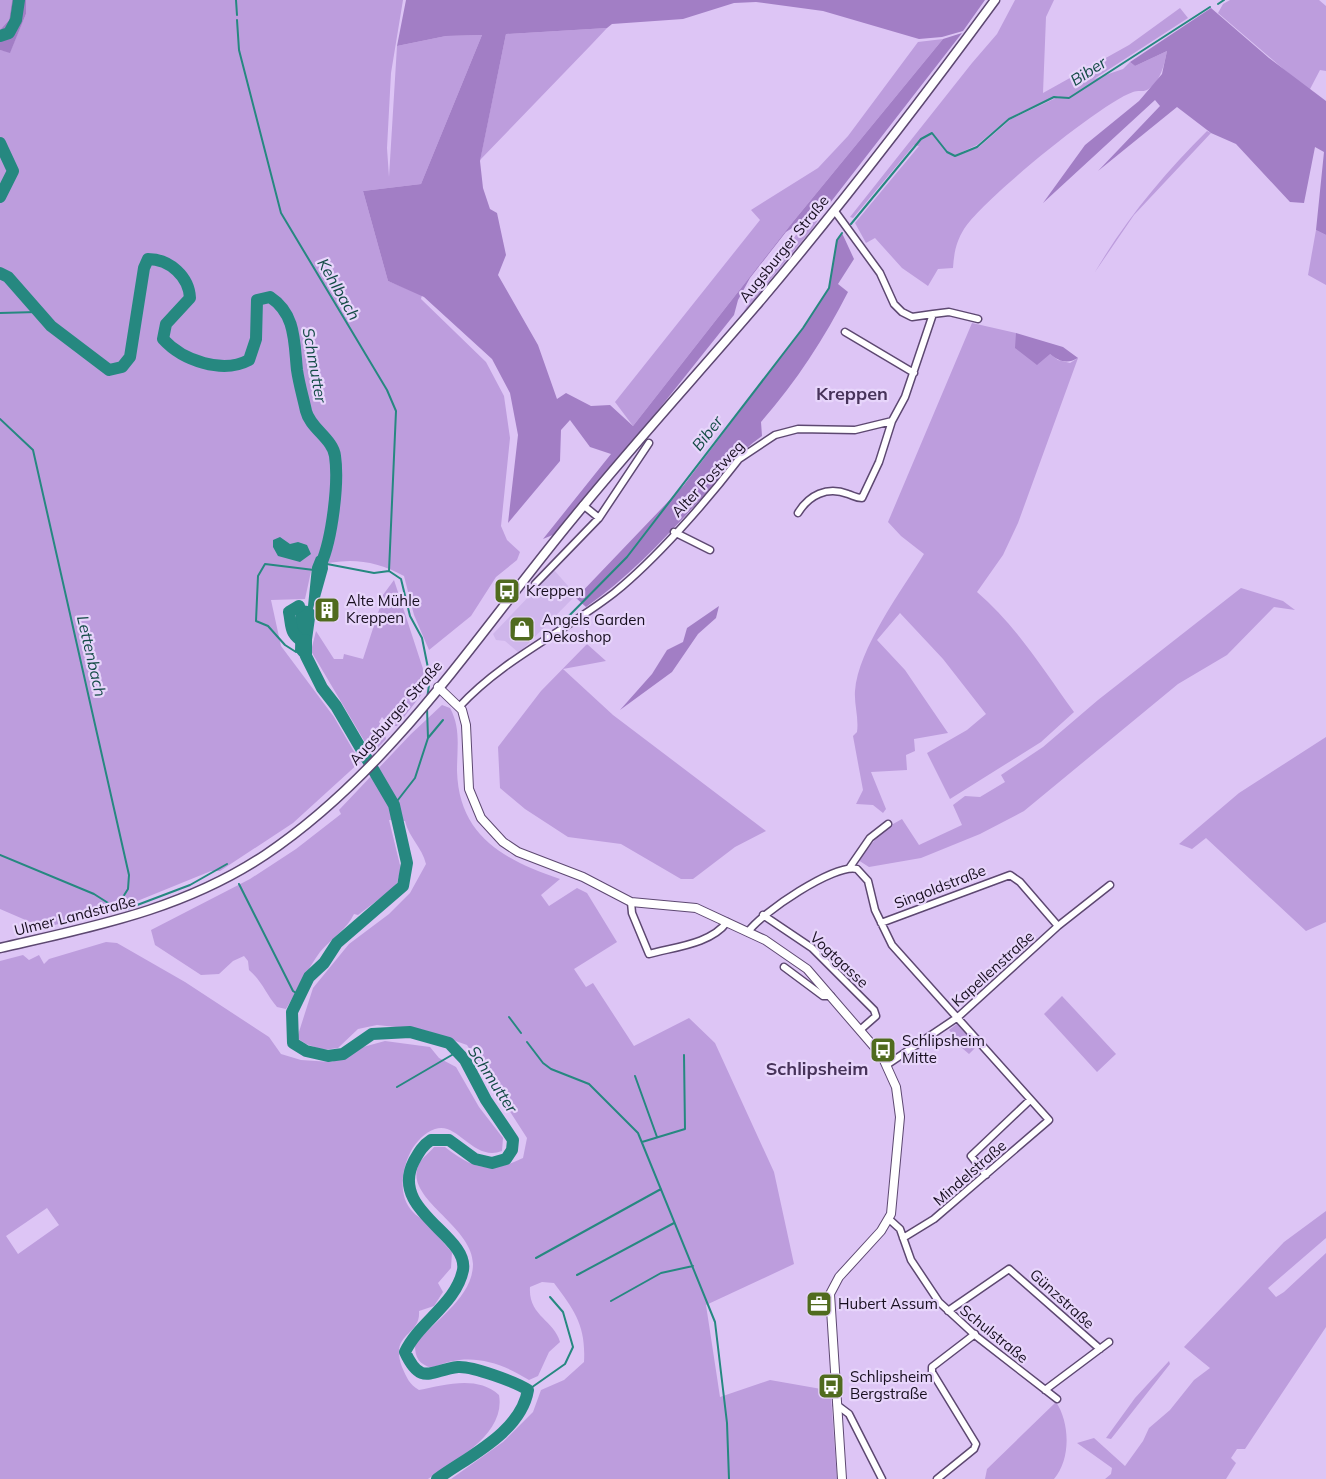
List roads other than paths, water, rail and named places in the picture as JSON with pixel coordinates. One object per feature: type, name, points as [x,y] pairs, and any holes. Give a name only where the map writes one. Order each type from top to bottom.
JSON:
[{"type":"main road","name":"Augsburger Straße","points":[[189,896],[233,874],[307,824],[380,754],[415,715],[584,505],[834,210],[918,104],[995,0]]},
{"type":"main road","name":"Ulmer Landstraße","points":[[0,948],[133,917],[189,896]]},
{"type":"street","points":[[834,210],[880,273],[894,304],[902,312],[912,317],[941,311],[978,319]]},
{"type":"street","points":[[798,513],[805,502],[815,494],[827,491],[862,498],[879,462],[892,421],[905,397],[933,314]]},
{"type":"street","points":[[845,332],[914,373]]},
{"type":"street","name":"Alter Postweg","points":[[459,707],[476,689],[508,664],[613,594],[633,576],[740,459],[775,435],[798,429],[855,430],[892,421]]},
{"type":"street","points":[[535,584],[599,518],[649,443]]},
{"type":"street","points":[[584,505],[599,518]]},
{"type":"street","name":"Alter Postweg","points":[[674,532],[710,550]]},
{"type":"street","points":[[436,689],[459,707],[466,725],[469,789],[474,806],[487,828],[518,852],[583,877],[631,902],[686,905],[748,932],[796,960],[832,996],[888,1064],[896,1087],[900,1117],[889,1219],[838,1277],[830,1294],[842,1479]]},
{"type":"street","points":[[748,932],[763,915],[784,899],[850,867],[870,838],[888,824]]},
{"type":"street","points":[[850,867],[863,873],[868,880],[880,923],[892,945],[1030,1100],[971,1156],[986,1175]]},
{"type":"street","name":"Singoldstraße","points":[[880,923],[1010,875],[1020,882],[1058,926]]},
{"type":"street","name":"Kapellenstraße","points":[[888,1064],[958,1017],[1058,926],[1110,885]]},
{"type":"street","points":[[631,902],[632,913],[649,954],[701,940],[717,932],[727,922]]},
{"type":"street","name":"Vogtgasse","points":[[763,915],[812,948],[874,1010],[876,1016],[860,1030]]},
{"type":"street","points":[[784,967],[823,996],[832,996]]},
{"type":"street","name":"Mindelstraße","points":[[903,1238],[934,1219],[1048,1120],[1030,1100]]},
{"type":"street","name":"Schulstraße","points":[[889,1219],[897,1224],[911,1260],[948,1311],[1057,1399]]},
{"type":"street","name":"Günzstraße","points":[[948,1311],[1009,1269],[1100,1349]]},
{"type":"street","points":[[937,1479],[974,1449],[976,1444],[932,1372],[932,1367],[975,1334]]},
{"type":"street","name":"Günzstraße","points":[[1045,1390],[1109,1342]]},
{"type":"street","points":[[837,1405],[849,1414],[882,1479]]},
{"type":"waterway","name":"Schmutter","points":[[0,36],[9,33],[16,20],[19,0]]},
{"type":"waterway","name":"Kehlbach","points":[[236,0],[237,15]]},
{"type":"waterway","name":"Biber","points":[[1218,4],[1224,0]]},
{"type":"waterway","name":"Biber","points":[[851,224],[921,139],[932,133],[947,152],[955,156],[977,147],[1009,119],[1054,97],[1069,98],[1210,7]]},
{"type":"waterway","name":"Kehlbach","points":[[237,20],[239,50],[281,213],[387,390],[396,411],[389,571],[401,579],[410,616],[422,638],[430,678],[427,699]]},
{"type":"waterway","name":"Schmutter","points":[[0,143],[13,171],[0,197]]},
{"type":"waterway","name":"Biber","points":[[556,629],[627,557],[803,328],[829,288],[837,240],[842,233]]},
{"type":"waterway","name":"Schmutter","points":[[0,273],[8,277],[51,326],[109,370],[122,367],[130,357],[144,268],[148,259],[171,266],[186,283],[190,298],[166,324],[163,339],[181,354],[192,359],[227,366],[249,360],[256,339],[257,300],[270,297],[279,304],[292,329],[298,375],[308,417],[330,444],[335,456],[334,511],[321,564]]},
{"type":"waterway","points":[[0,313],[37,312]]},
{"type":"waterway","name":"Lettenbach","points":[[0,419],[33,450],[129,875],[128,889],[116,908]]},
{"type":"waterway","points":[[296,652],[285,645],[268,626],[256,621],[258,576],[265,564],[314,570]]},
{"type":"waterway","name":"Kehlbach","points":[[327,564],[374,573],[389,571]]},
{"type":"waterway","name":"Schmutter","points":[[299,606],[289,612],[291,626],[296,636],[305,643],[306,640]]},
{"type":"waterway","name":"Schmutter","points":[[306,642],[306,656],[322,688],[336,706],[394,805],[407,863],[403,886],[337,943],[324,963],[309,977],[292,1012],[293,1043],[306,1051],[328,1056],[343,1054],[372,1034],[410,1032],[449,1043],[465,1060],[486,1100],[513,1140],[512,1150],[506,1159],[492,1163],[475,1159],[449,1140],[431,1140],[423,1146],[414,1161],[409,1179],[412,1194],[420,1208],[462,1257],[463,1270],[453,1293],[411,1341],[405,1352],[411,1363],[416,1370],[427,1374],[465,1367],[504,1379],[528,1390],[523,1405],[505,1431],[437,1479]]},
{"type":"waterway","name":"Kehlbach","points":[[427,708],[428,738]]},
{"type":"waterway","name":"Biber","points":[[394,805],[415,778],[428,738],[443,720]]},
{"type":"waterway","name":"Lettenbach","points":[[0,855],[94,894],[116,908],[124,910],[190,885],[227,864]]},
{"type":"waterway","name":"Lettenbach","points":[[239,884],[293,991],[299,995]]},
{"type":"waterway","points":[[509,1017],[521,1033]]},
{"type":"waterway","points":[[527,1042],[543,1063],[551,1069],[589,1084],[638,1133],[715,1322],[727,1423],[729,1479]]},
{"type":"waterway","points":[[397,1087],[457,1052]]},
{"type":"waterway","points":[[642,1142],[685,1129],[684,1055]]},
{"type":"waterway","points":[[635,1076],[657,1137]]},
{"type":"waterway","points":[[536,1258],[661,1189]]},
{"type":"waterway","points":[[577,1275],[674,1223]]},
{"type":"waterway","points":[[611,1301],[661,1273],[693,1266]]},
{"type":"waterway","points":[[528,1390],[565,1364],[573,1347],[563,1312],[550,1297]]},
{"type":"place","name":"Kreppen","points":[[507,591]]},
{"type":"place","name":"Alte Mühle Kreppen","points":[[327,610]]},
{"type":"place","name":"Angels Garden Dekoshop","points":[[522,629]]},
{"type":"place","name":"Schlipsheim Mitte","points":[[883,1050]]},
{"type":"place","name":"Hubert Assum","points":[[819,1304]]},
{"type":"place","name":"Schlipsheim Bergstraße","points":[[831,1386]]},
{"type":"district","name":"Kreppen","points":[[852,394]]},
{"type":"district","name":"Schlipsheim","points":[[817,1069]]}]
